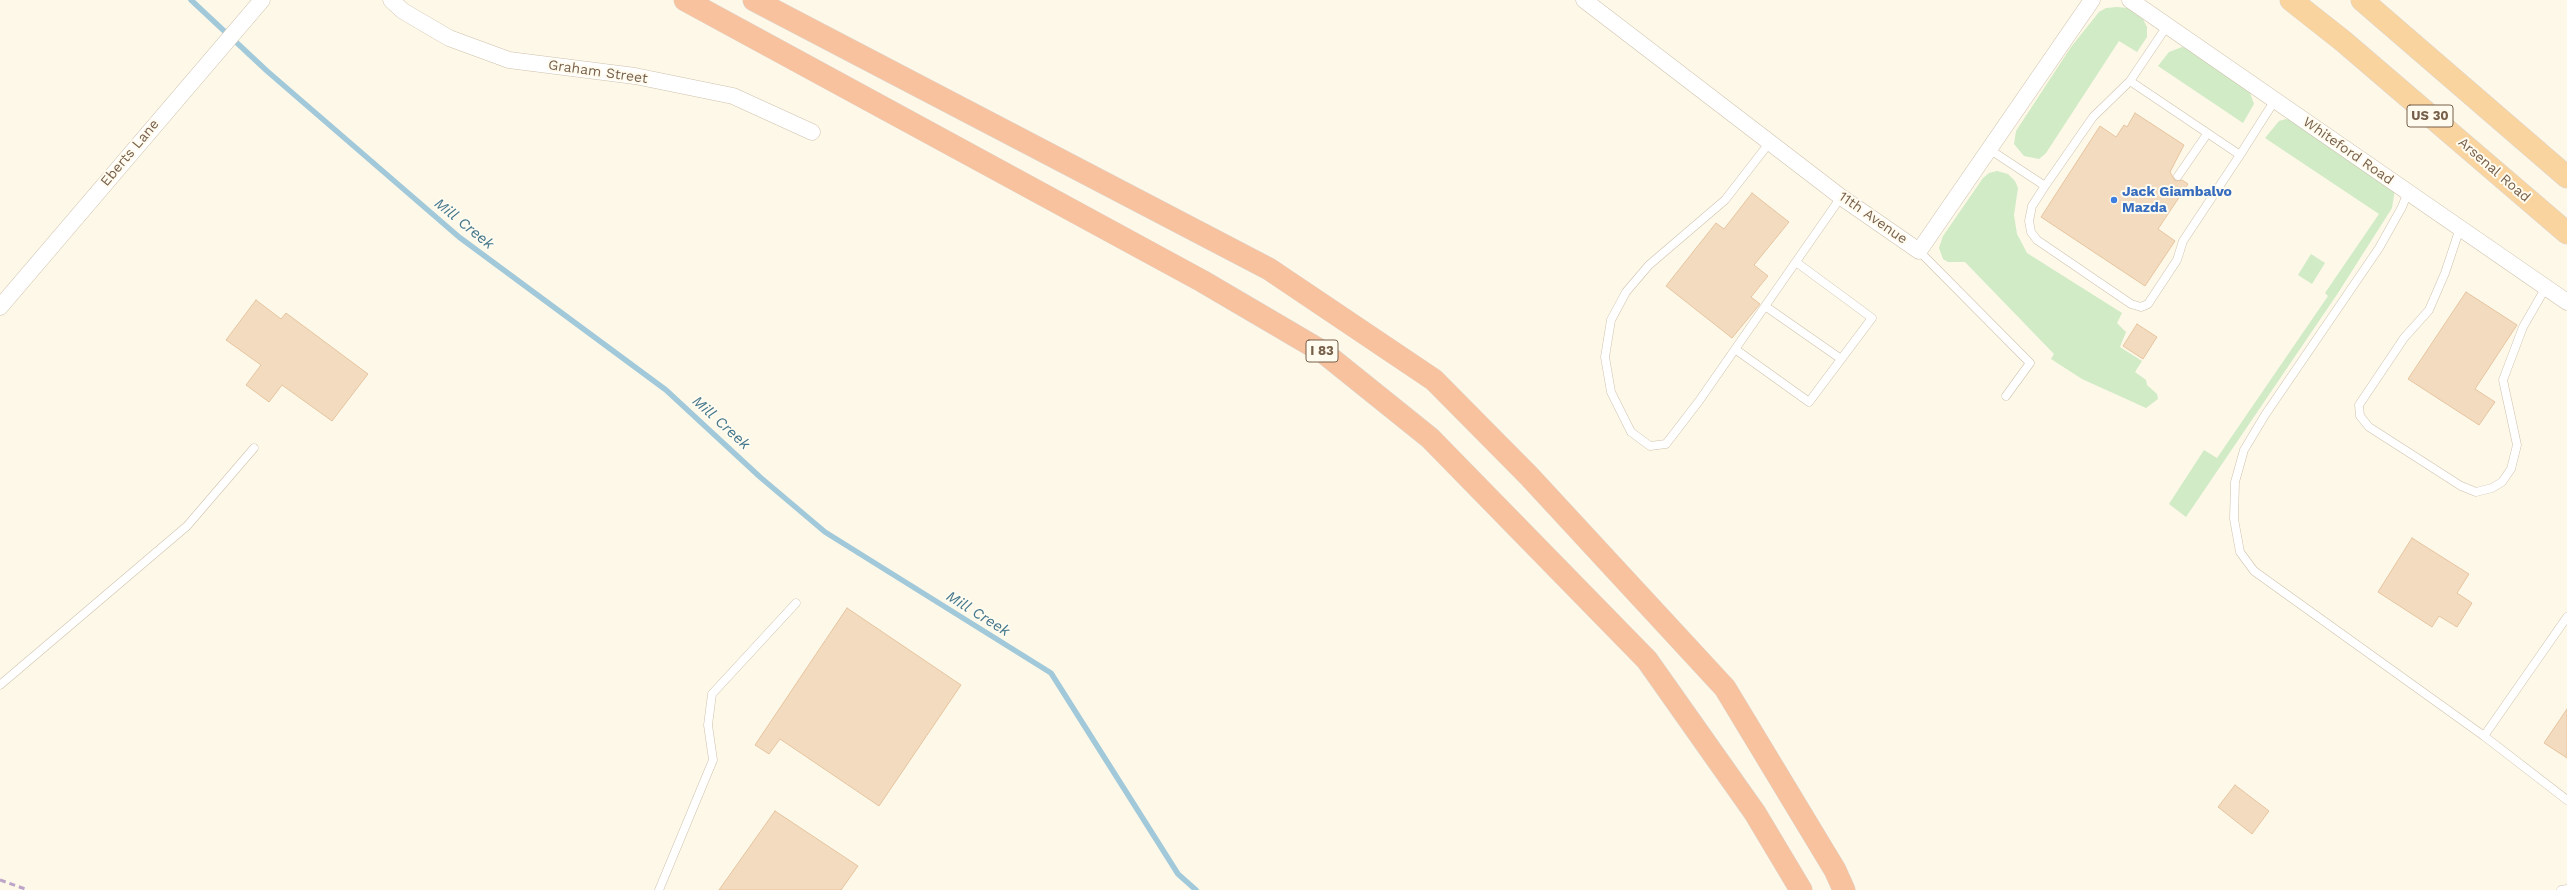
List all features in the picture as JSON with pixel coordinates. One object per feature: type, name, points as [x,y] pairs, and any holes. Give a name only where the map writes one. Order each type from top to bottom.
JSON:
[{"type":"highway","name":"I 83","points":[[685,0],[1202,281],[1323,352],[1430,438],[1647,660],[1755,813],[1801,890]]},
{"type":"highway","name":"I 83","points":[[754,0],[1269,269],[1434,380],[1534,481],[1725,688],[1835,870],[1844,890]]},
{"type":"highway","name":"Arsenal Road","points":[[2291,0],[2343,41],[2567,233]]},
{"type":"highway","name":"US 30","points":[[2362,0],[2567,177]]},
{"type":"street","name":"Eberts Lane","points":[[0,307],[204,66],[262,0]]},
{"type":"street","name":"Graham Street","points":[[391,0],[403,11],[449,38],[509,60],[636,76],[733,96],[812,132]]},
{"type":"street","name":"11th Avenue","points":[[1584,0],[1841,197],[1919,251],[2092,0]]},
{"type":"street","name":"Whiteford Road","points":[[2130,0],[2567,302]]},
{"type":"lane","points":[[2167,26],[2130,82],[2094,117],[2032,206],[2029,220],[2031,232],[2037,240],[2131,304],[2141,306],[2148,304],[2176,260],[2183,241],[2275,100]]},
{"type":"lane","points":[[2130,82],[2240,155]]},
{"type":"lane","points":[[2178,176],[2207,134]]},
{"type":"lane","points":[[1770,142],[1724,200],[1649,265],[1626,292],[1611,320],[1605,357],[1611,392],[1631,432],[1650,446],[1666,444],[1735,349],[1841,197]]},
{"type":"lane","points":[[1989,149],[2045,186]]},
{"type":"lane","points":[[2408,192],[2402,207],[2379,248],[2265,415],[2244,450],[2235,482],[2234,519],[2240,552],[2254,571],[2484,736],[2567,800]]},
{"type":"lane","points":[[2460,228],[2445,273],[2429,310],[2404,338],[2359,405],[2360,416],[2369,427],[2461,486],[2476,492],[2492,488],[2502,482],[2511,469],[2517,445],[2503,380],[2523,327],[2546,287]]},
{"type":"lane","points":[[1919,251],[2030,363],[2006,396]]},
{"type":"lane","points":[[1735,349],[1809,402],[1872,318],[1796,262]]},
{"type":"lane","points":[[1765,306],[1841,359]]},
{"type":"lane","points":[[0,685],[187,526],[254,448]]},
{"type":"lane","points":[[659,890],[712,760],[708,725],[712,694],[796,603]]},
{"type":"lane","points":[[2484,736],[2567,617]]},
{"type":"lane","points":[[2561,890],[2567,888]]},
{"type":"green space","points":[[2106,8],[2128,8],[2143,19],[2147,27],[2147,37],[2137,52],[2119,41],[2046,153],[2039,159],[2024,156],[2014,144],[2016,131],[2071,47],[2099,12]]},
{"type":"green space","points":[[2182,47],[2189,49],[2249,90],[2254,104],[2243,123],[2158,66],[2169,52]]},
{"type":"green space","points":[[2286,119],[2294,121],[2395,189],[2392,208],[2338,293],[2186,517],[2169,504],[2204,450],[2217,458],[2328,296],[2325,293],[2379,214],[2265,138],[2279,121]]},
{"type":"green space","points":[[1997,171],[2008,174],[2015,181],[2018,188],[2014,215],[2017,234],[2027,253],[2122,313],[2117,323],[2126,332],[2120,347],[2142,361],[2135,372],[2146,380],[2147,385],[2157,394],[2158,399],[2146,408],[2082,379],[2051,359],[2054,354],[1965,262],[1948,262],[1943,259],[1939,248],[1943,236],[1983,178],[1989,173]]},
{"type":"green space","points":[[2311,254],[2325,263],[2312,284],[2298,275]]},
{"type":"building","name":"Jack Giambalvo Mazda","points":[[2135,113],[2184,145],[2170,172],[2175,181],[2182,180],[2188,184],[2158,229],[2175,241],[2145,286],[2041,217],[2100,126],[2116,137],[2124,125],[2127,127]]},
{"type":"building","points":[[1752,193],[1789,222],[1754,265],[1768,276],[1751,297],[1760,304],[1732,338],[1666,286],[1716,223],[1724,229]]},
{"type":"building","points":[[2466,292],[2517,325],[2475,389],[2495,402],[2479,425],[2408,379]]},
{"type":"building","points":[[256,300],[281,319],[286,313],[368,374],[332,421],[282,385],[269,402],[246,385],[261,365],[226,340]]},
{"type":"building","points":[[2137,324],[2157,337],[2143,359],[2123,346]]},
{"type":"building","points":[[2412,538],[2469,574],[2457,593],[2472,603],[2457,627],[2439,616],[2432,627],[2378,592]]},
{"type":"building","points":[[847,608],[961,685],[879,806],[780,739],[769,754],[755,745]]},
{"type":"building","points":[[2567,709],[2567,758],[2544,743]]},
{"type":"building","points":[[2235,785],[2269,811],[2252,834],[2218,807]]},
{"type":"building","points":[[775,811],[858,866],[841,890],[719,890]]},
{"type":"waterway","name":"Mill Creek","points":[[191,0],[267,71],[459,237],[666,390],[760,477],[825,532],[1051,673],[1178,874],[1196,890]]},
{"type":"railway","points":[[0,880],[28,890]]},
{"type":"place","name":"Jack Giambalvo Mazda","points":[[2114,200]]}]
